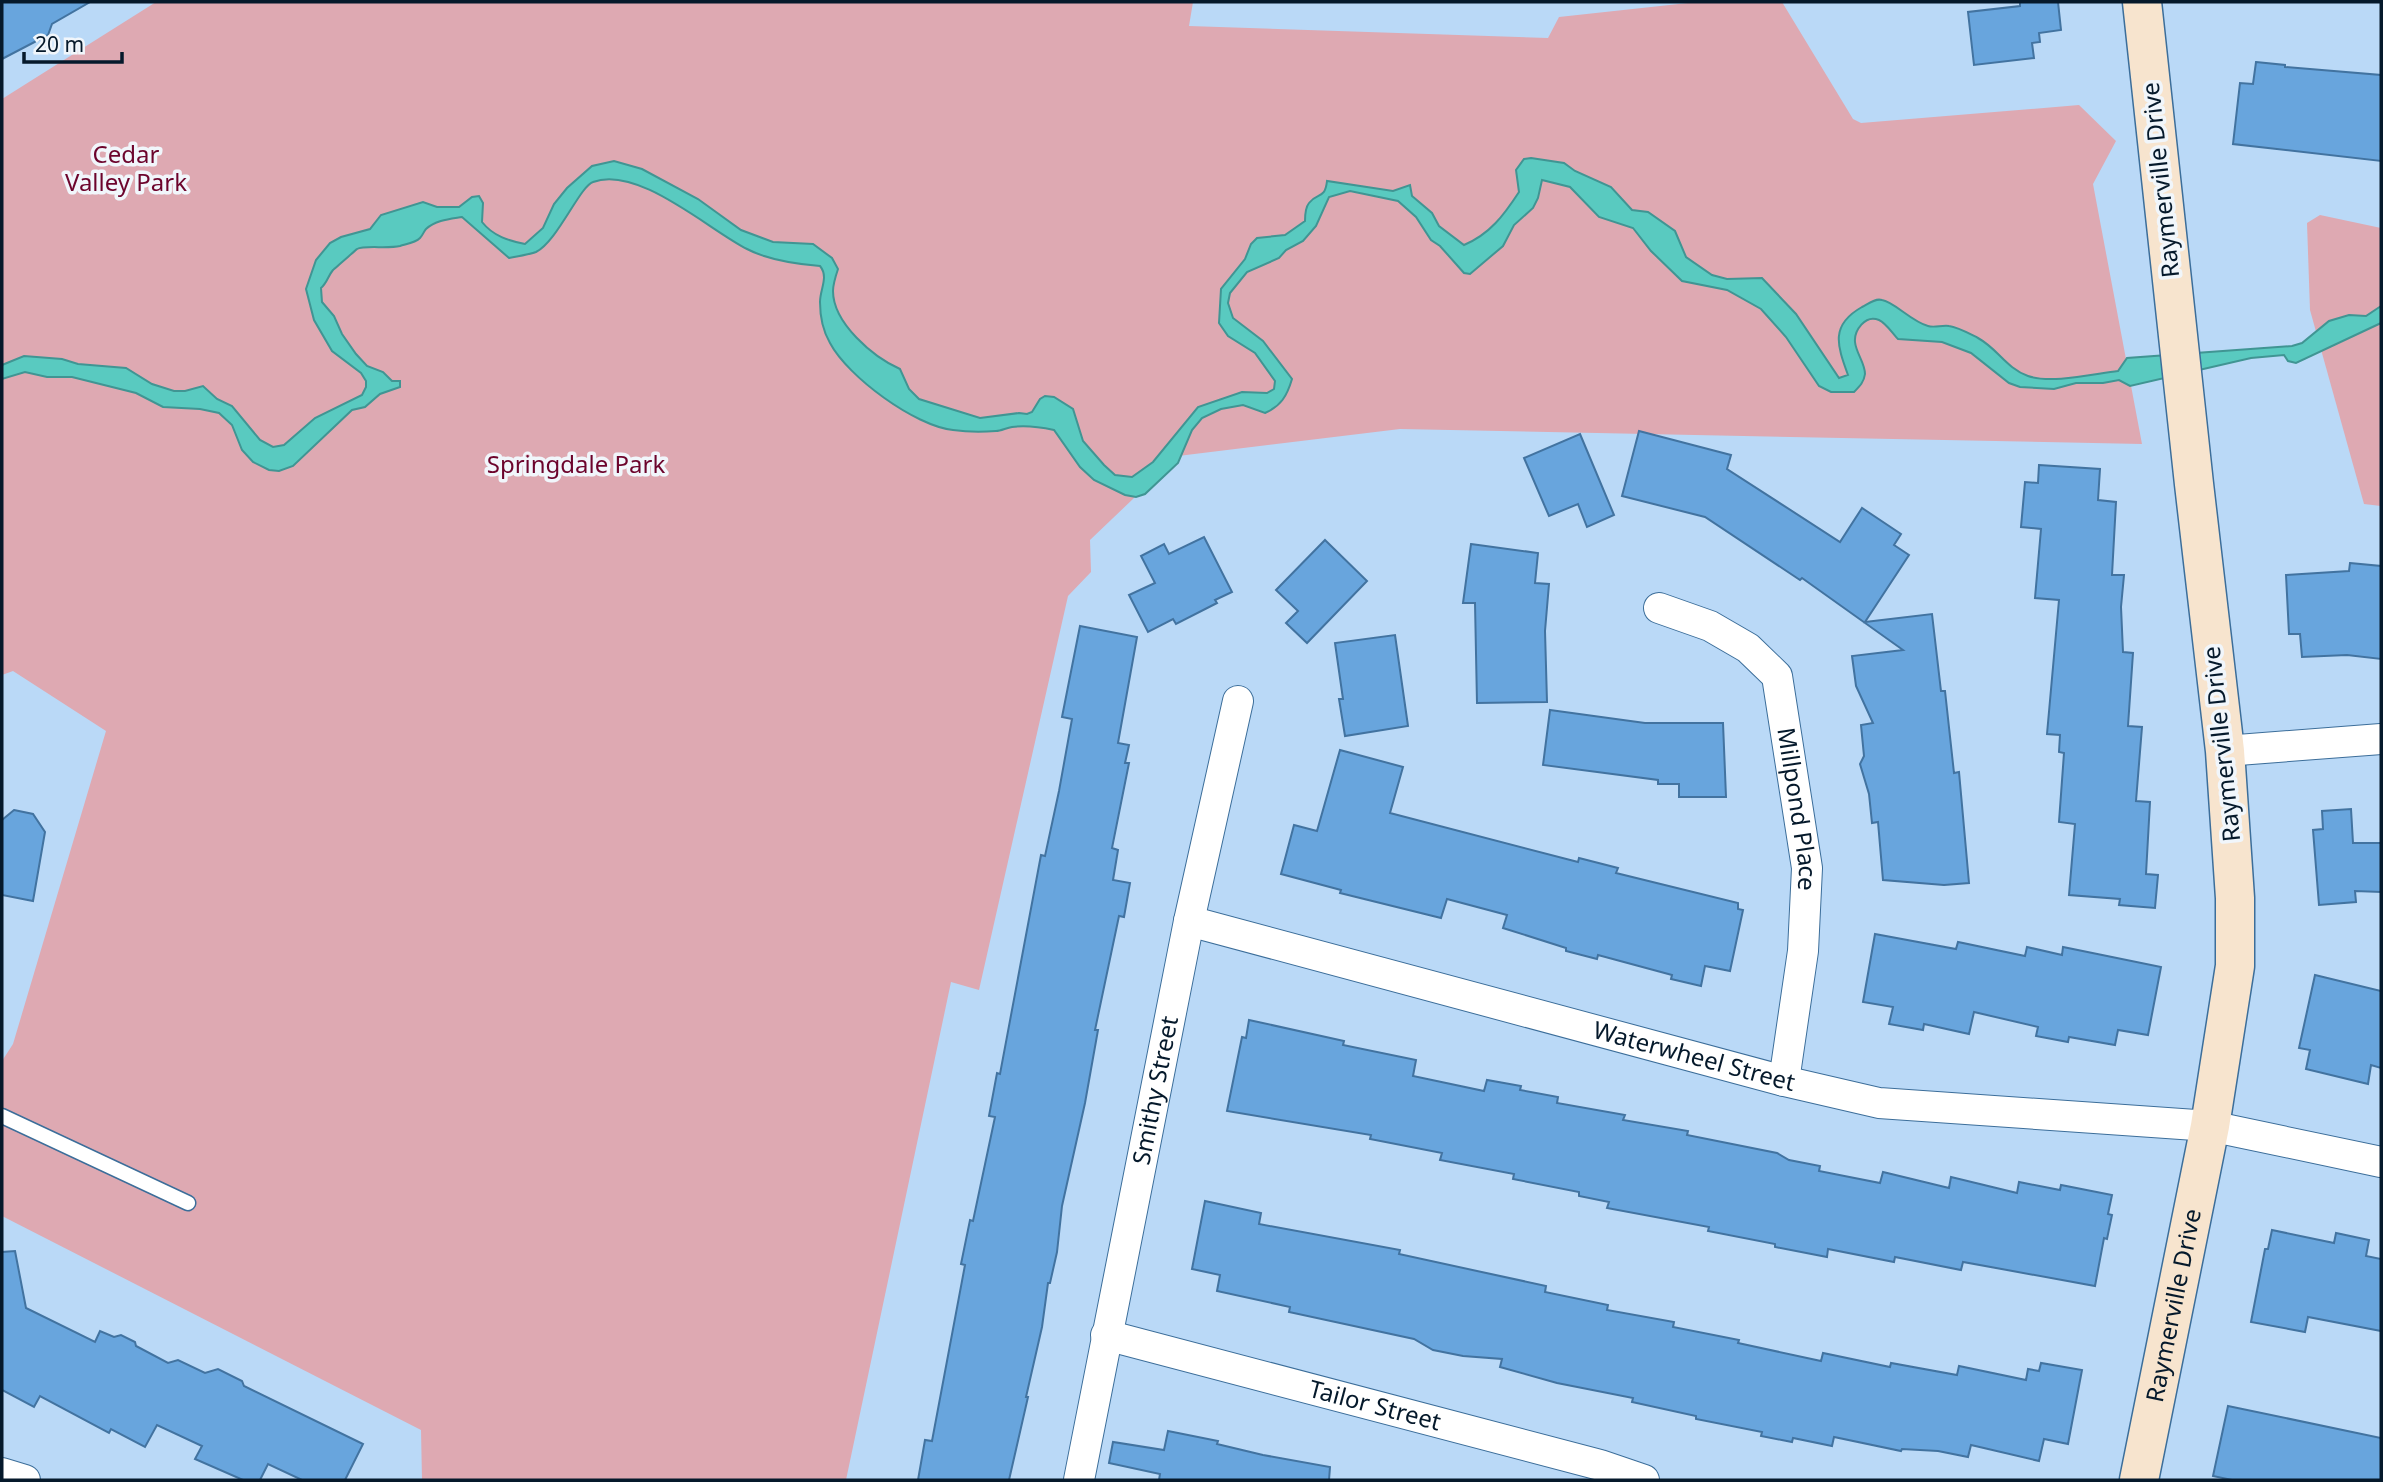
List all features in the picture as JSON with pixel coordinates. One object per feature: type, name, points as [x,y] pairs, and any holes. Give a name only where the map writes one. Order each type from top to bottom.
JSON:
[{"type":"street","name":"Raymerville Drive","points":[[2139,1480],[2210,1126],[2235,966],[2235,898],[2225,751],[2142,2]]},
{"type":"street","name":"Millpond Place","points":[[1659,608],[1710,626],[1748,648],[1777,676],[1807,868],[1803,951],[1784,1081]]},
{"type":"street","name":"Smithy Street","points":[[1079,1480],[1189,921],[1238,701]]},
{"type":"street","points":[[2225,751],[2381,739]]},
{"type":"street","name":"Waterwheel Street","points":[[1189,921],[1784,1081],[1879,1102],[2210,1126],[2381,1161]]},
{"type":"street","name":"Tailor Street","points":[[1106,1335],[1600,1465],[1644,1480]]},
{"type":"street","points":[[2,1473],[25,1480]]},
{"type":"lane","points":[[2,1116],[188,1203]]},
{"type":"green space","points":[[156,2],[1193,2],[1189,26],[1548,38],[1559,17],[1697,2],[1782,2],[1853,119],[1861,123],[2079,105],[2116,141],[2093,184],[2142,444],[1400,429],[1178,456],[1090,540],[1091,572],[1068,596],[979,990],[951,982],[846,1480],[422,1480],[421,1430],[2,1216],[2,1061],[13,1044],[106,731],[13,671],[2,675],[2,99]]},
{"type":"green space","points":[[2320,215],[2381,228],[2381,506],[2364,504],[2310,310],[2307,223]]},
{"type":"shaded area","points":[[1524,159],[1564,163],[1575,171],[1611,187],[1632,210],[1648,212],[1675,231],[1686,257],[1712,275],[1727,279],[1762,278],[1796,314],[1839,378],[1848,375],[1839,345],[1841,329],[1852,314],[1877,300],[1892,304],[1928,326],[1949,326],[1964,331],[1985,342],[2020,373],[2048,379],[2118,371],[2127,358],[2292,346],[2302,343],[2329,321],[2349,315],[2366,316],[2381,306],[2381,323],[2296,363],[2288,361],[2284,355],[2251,358],[2130,386],[2119,380],[2076,383],[2054,389],[2020,387],[2009,383],[1971,353],[1942,342],[1898,339],[1882,321],[1869,319],[1858,329],[1855,338],[1865,370],[1863,382],[1854,392],[1831,392],[1819,386],[1786,337],[1761,309],[1727,290],[1682,281],[1651,251],[1633,228],[1599,217],[1570,187],[1542,180],[1533,208],[1514,225],[1503,246],[1470,274],[1464,273],[1440,246],[1431,240],[1416,217],[1398,201],[1350,191],[1329,197],[1316,226],[1303,241],[1286,250],[1279,258],[1247,272],[1230,293],[1228,303],[1233,318],[1263,341],[1292,379],[1283,400],[1265,413],[1243,405],[1221,409],[1202,418],[1192,430],[1178,463],[1145,494],[1136,497],[1125,495],[1094,480],[1080,467],[1054,430],[1023,426],[1000,431],[953,430],[920,420],[902,410],[851,370],[830,343],[821,312],[820,297],[824,274],[820,266],[782,261],[755,253],[673,202],[631,183],[611,179],[593,182],[588,186],[552,237],[533,253],[509,258],[462,217],[434,224],[426,229],[418,240],[410,243],[395,247],[357,249],[337,266],[321,288],[322,302],[367,366],[383,372],[392,381],[400,381],[400,387],[380,394],[365,407],[352,410],[293,466],[279,471],[269,470],[253,462],[242,450],[232,425],[219,413],[163,407],[136,393],[72,377],[47,377],[25,372],[2,379],[2,365],[24,356],[126,368],[152,384],[174,391],[203,386],[217,399],[232,406],[260,440],[273,447],[284,445],[315,418],[362,395],[366,387],[361,373],[332,351],[314,320],[306,289],[316,260],[330,243],[370,229],[381,215],[423,202],[437,207],[459,207],[472,197],[479,196],[483,203],[482,222],[486,227],[502,237],[525,244],[543,228],[554,204],[567,188],[592,166],[614,161],[642,169],[698,199],[741,230],[773,242],[813,244],[832,258],[838,269],[833,291],[835,303],[847,327],[878,356],[900,369],[909,389],[919,399],[980,418],[1027,414],[1032,412],[1040,399],[1045,396],[1054,397],[1073,409],[1083,441],[1104,465],[1115,475],[1132,477],[1153,462],[1198,407],[1242,392],[1267,393],[1274,389],[1275,381],[1255,353],[1228,336],[1219,323],[1221,289],[1245,259],[1251,244],[1257,238],[1285,235],[1305,221],[1308,205],[1323,193],[1327,181],[1393,191],[1410,185],[1412,196],[1432,213],[1439,226],[1464,245],[1489,229],[1508,208],[1519,192],[1516,170]]},
{"type":"building","points":[[2,2],[90,2],[52,24],[48,35],[2,59]]},
{"type":"building","points":[[2020,2],[2058,2],[2061,30],[2039,33],[2040,42],[2032,43],[2034,58],[1974,65],[1968,12],[2020,6]]},
{"type":"building","points":[[2256,62],[2381,75],[2381,161],[2233,144],[2240,83],[2253,84]]},
{"type":"building","points":[[1639,431],[1731,455],[1727,469],[1840,542],[1862,508],[1901,534],[1894,545],[1909,555],[1865,622],[1932,614],[1941,691],[1945,691],[1954,773],[1959,772],[1969,883],[1944,885],[1883,880],[1878,822],[1872,823],[1869,794],[1860,764],[1864,756],[1861,725],[1873,723],[1856,686],[1852,656],[1903,650],[1802,578],[1800,580],[1705,517],[1622,496]]},
{"type":"building","points":[[1580,434],[1614,515],[1587,527],[1578,504],[1549,516],[1524,458]]},
{"type":"building","points":[[2039,465],[2100,469],[2098,500],[2116,502],[2112,575],[2124,575],[2121,607],[2123,652],[2133,653],[2128,726],[2142,727],[2136,801],[2150,802],[2146,874],[2158,875],[2155,908],[2119,905],[2120,899],[2069,895],[2075,824],[2059,822],[2064,753],[2059,752],[2060,735],[2047,734],[2059,600],[2035,598],[2041,529],[2021,527],[2025,482],[2038,483]]},
{"type":"building","points":[[1204,537],[1232,592],[1215,600],[1217,603],[1176,624],[1173,619],[1148,632],[1129,595],[1155,583],[1141,556],[1164,544],[1169,554]]},
{"type":"building","points":[[1325,540],[1367,581],[1307,643],[1286,623],[1298,611],[1276,590]]},
{"type":"building","points":[[1471,544],[1538,553],[1535,583],[1549,584],[1545,631],[1547,702],[1477,703],[1475,603],[1463,603]]},
{"type":"building","points":[[2350,563],[2381,566],[2381,659],[2347,655],[2302,657],[2300,634],[2289,634],[2286,575],[2349,571]]},
{"type":"building","points":[[1080,626],[1137,637],[1118,743],[1129,745],[1125,763],[1129,763],[1112,848],[1118,850],[1113,880],[1130,883],[1124,917],[1119,916],[1095,1030],[1098,1030],[1062,1206],[1057,1252],[1048,1283],[1042,1327],[1009,1480],[918,1480],[925,1440],[932,1441],[965,1265],[961,1264],[995,1117],[989,1116],[997,1073],[1000,1074],[1041,855],[1045,856],[1059,791],[1072,719],[1062,717]]},
{"type":"building","points":[[1395,635],[1408,726],[1345,736],[1335,643]]},
{"type":"building","points":[[1550,710],[1645,723],[1723,723],[1726,797],[1679,797],[1679,784],[1658,784],[1658,780],[1543,765]]},
{"type":"building","points":[[1340,750],[1403,767],[1390,813],[1578,862],[1579,858],[1618,868],[1616,873],[1738,903],[1738,909],[1743,910],[1730,971],[1705,966],[1701,986],[1671,979],[1672,975],[1598,955],[1597,959],[1566,951],[1566,948],[1503,928],[1507,915],[1447,899],[1441,918],[1340,893],[1341,890],[1281,874],[1294,825],[1317,831]]},
{"type":"building","points":[[2351,809],[2353,843],[2381,843],[2381,892],[2355,891],[2356,902],[2319,905],[2313,830],[2323,829],[2322,811]]},
{"type":"building","points":[[14,810],[33,814],[45,832],[33,901],[2,895],[2,820]]},
{"type":"building","points":[[1875,934],[1956,949],[1958,942],[2025,956],[2027,947],[2062,955],[2063,947],[2161,967],[2148,1035],[2118,1030],[2115,1045],[2069,1037],[2068,1042],[2036,1036],[2038,1027],[1974,1012],[1969,1034],[1924,1024],[1923,1030],[1889,1024],[1893,1007],[1863,1002]]},
{"type":"building","points":[[2315,975],[2381,991],[2381,1068],[2371,1065],[2368,1084],[2306,1069],[2310,1050],[2299,1048]]},
{"type":"building","points":[[1249,1020],[1344,1041],[1343,1045],[1416,1060],[1413,1076],[1484,1091],[1487,1080],[1521,1086],[1520,1090],[1558,1097],[1557,1103],[1625,1115],[1623,1120],[1688,1131],[1687,1135],[1777,1153],[1789,1160],[1820,1166],[1819,1171],[1880,1183],[1883,1172],[1949,1188],[1951,1177],[2017,1193],[2019,1182],[2060,1190],[2061,1185],[2112,1195],[2108,1214],[2112,1215],[2107,1239],[2104,1238],[2095,1286],[1963,1262],[1961,1270],[1895,1257],[1894,1262],[1828,1249],[1827,1257],[1775,1247],[1775,1244],[1708,1231],[1709,1227],[1607,1208],[1609,1202],[1579,1196],[1579,1192],[1513,1179],[1514,1174],[1440,1160],[1442,1153],[1370,1139],[1371,1135],[1227,1111],[1242,1037],[1246,1038]]},
{"type":"building","points":[[1205,1201],[1261,1213],[1259,1224],[1400,1250],[1399,1254],[1546,1286],[1545,1292],[1608,1305],[1607,1310],[1674,1322],[1673,1327],[1739,1340],[1738,1343],[1821,1361],[1823,1353],[1890,1367],[1891,1363],[1957,1375],[1959,1366],[2026,1380],[2028,1369],[2039,1371],[2041,1363],[2082,1370],[2068,1444],[2044,1439],[2039,1461],[1971,1445],[1968,1457],[1938,1451],[1901,1451],[1834,1437],[1832,1446],[1793,1438],[1792,1442],[1761,1436],[1762,1432],[1696,1419],[1696,1416],[1632,1402],[1633,1398],[1557,1383],[1500,1367],[1502,1359],[1433,1350],[1414,1339],[1289,1312],[1290,1307],[1217,1291],[1220,1275],[1192,1269]]},
{"type":"building","points":[[2272,1230],[2334,1243],[2336,1233],[2369,1240],[2366,1256],[2381,1259],[2381,1331],[2308,1317],[2305,1332],[2251,1322],[2265,1249],[2268,1249]]},
{"type":"building","points":[[15,1251],[26,1308],[95,1342],[100,1331],[114,1337],[121,1335],[168,1363],[178,1360],[205,1373],[218,1369],[242,1381],[244,1386],[363,1444],[345,1480],[302,1480],[268,1464],[260,1480],[243,1480],[195,1459],[202,1446],[157,1425],[145,1447],[111,1429],[109,1433],[40,1396],[34,1407],[2,1390],[2,1252]]},
{"type":"building","points":[[2228,1406],[2381,1438],[2381,1480],[2232,1480],[2213,1476]]},
{"type":"building","points":[[1168,1431],[1218,1441],[1217,1444],[1263,1455],[1330,1467],[1329,1480],[1159,1480],[1160,1474],[1109,1463],[1113,1442],[1164,1450]]},
{"type":"park label","name":"Cedar Valley Park","points":[[126,169]]},
{"type":"park label","name":"Springdale Park","points":[[576,465]]}]
